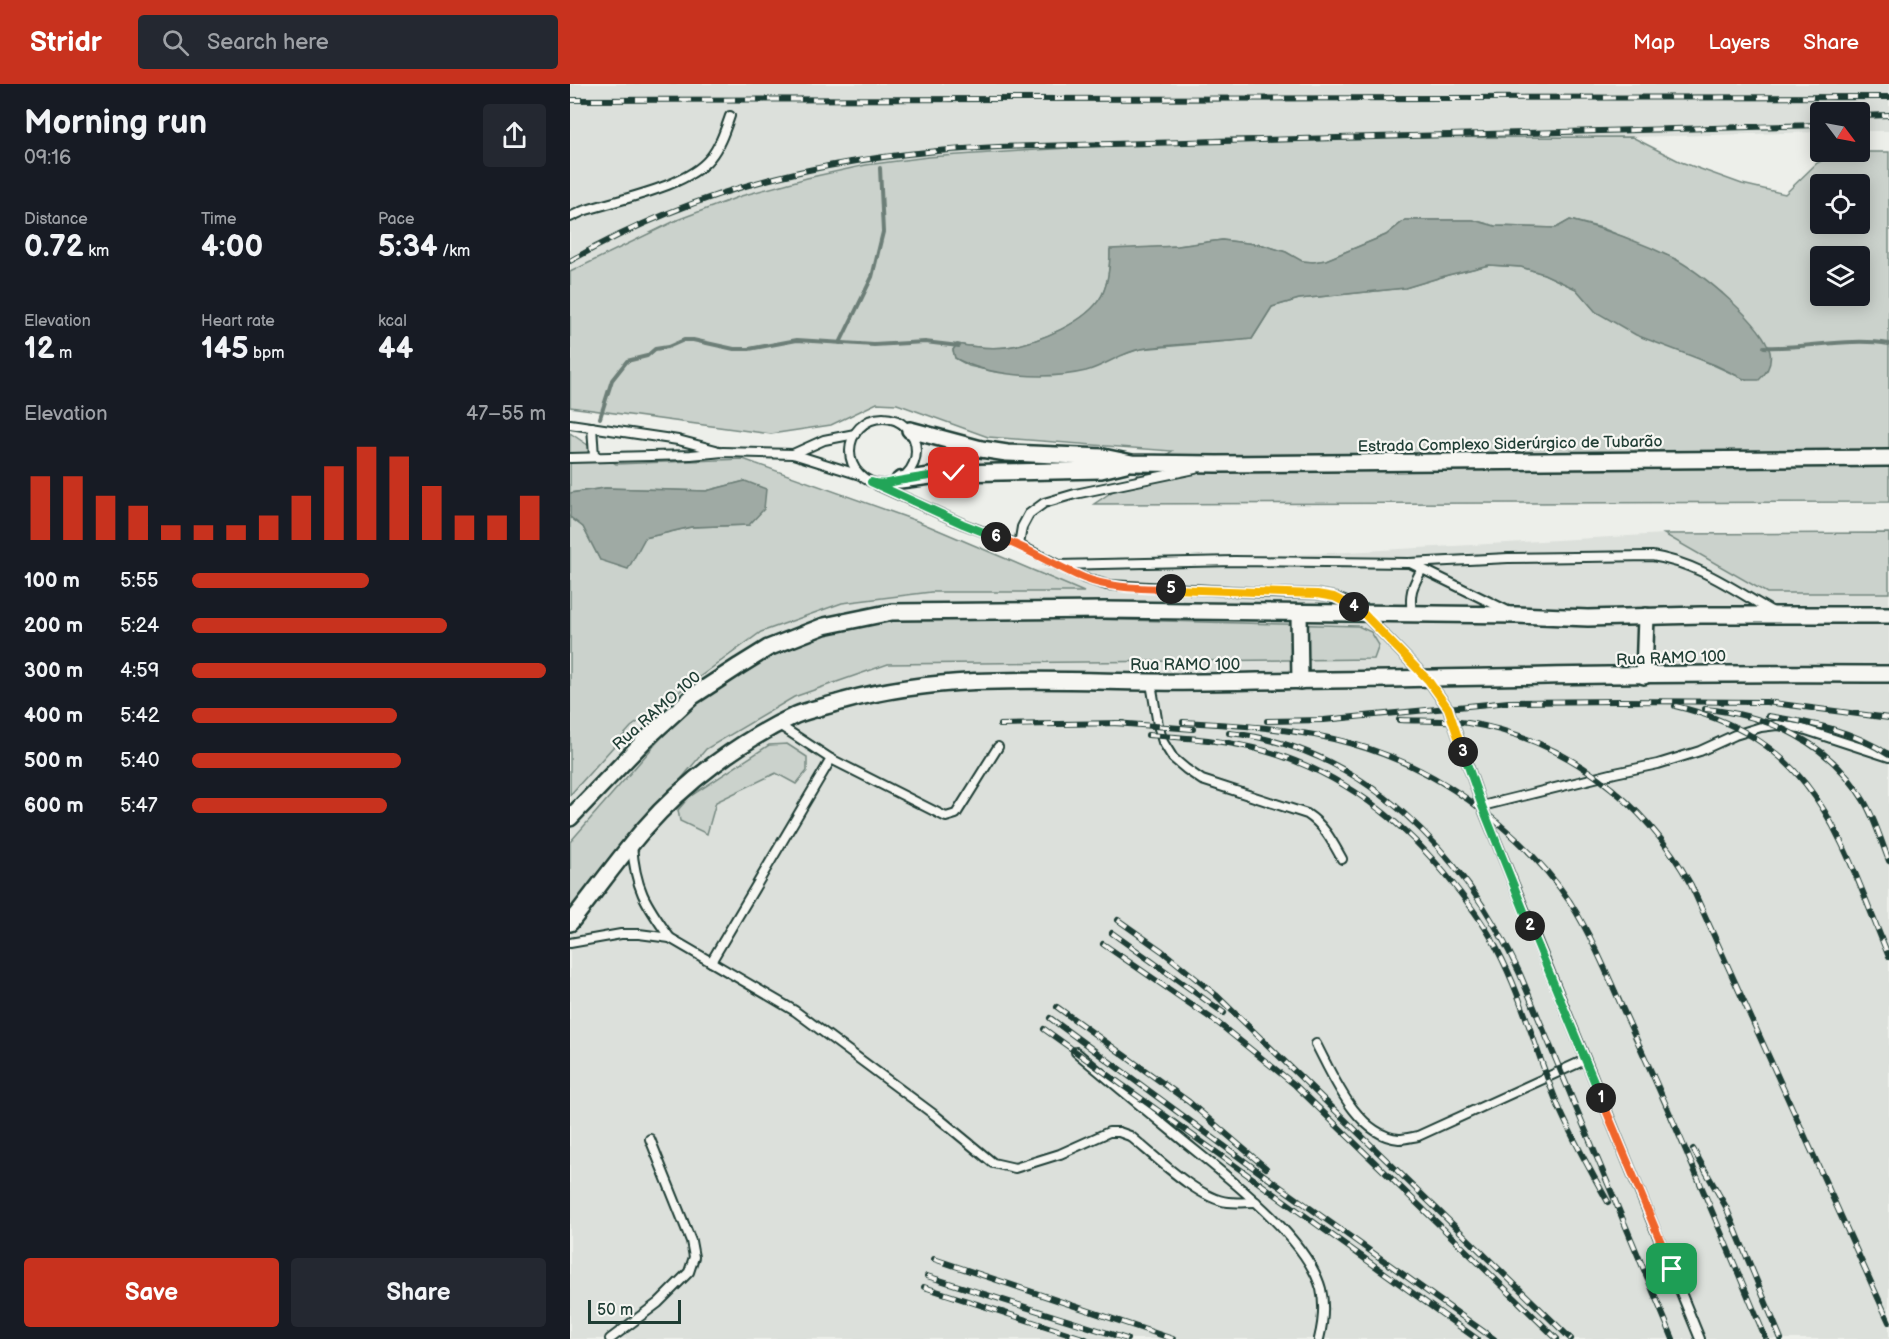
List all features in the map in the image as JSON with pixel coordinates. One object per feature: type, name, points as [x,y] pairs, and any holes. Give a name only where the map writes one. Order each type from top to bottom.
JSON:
[{"type":"street","name":"Estrada Complexo Siderúrgico de Tubarão","points":[[910,430],[981,449],[1007,453],[1103,457],[1132,463],[1889,458]]},
{"type":"street","name":"Estrada Complexo Siderúrgico de Tubarão","points":[[900,480],[954,473],[1101,470],[1132,463]]},
{"type":"street","name":"Rua RAMO 100","points":[[570,819],[644,741],[693,696],[768,648],[824,626],[892,612],[1105,610],[1517,615],[1588,618],[1889,615]]},
{"type":"street","points":[[1299,613],[1300,681]]},
{"type":"street","points":[[1644,676],[1646,616]]},
{"type":"street","name":"Rua RAMO 100","points":[[570,924],[632,844],[679,793],[749,741],[799,714],[871,694],[917,686],[1007,680],[1151,683],[1428,680],[1755,672],[1889,674]]},
{"type":"lane","points":[[570,217],[594,207],[680,181],[700,169],[711,157],[730,116]]},
{"type":"lane","name":"Estrada Complexo Siderúrgico de Tubarão","points":[[793,454],[824,440],[855,434],[863,424],[875,418],[888,418],[900,422],[910,430]]},
{"type":"lane","points":[[570,424],[678,440],[723,452]]},
{"type":"lane","points":[[592,427],[594,456]]},
{"type":"lane","points":[[900,480],[910,471],[916,458],[916,443],[910,430]]},
{"type":"lane","points":[[855,434],[850,444],[850,455],[853,466],[860,475]]},
{"type":"lane","name":"Estrada Complexo Siderúrgico de Tubarão","points":[[570,458],[723,452],[793,454],[860,475],[880,485],[900,480]]},
{"type":"lane","points":[[1019,545],[1022,527],[1029,514],[1044,503],[1217,464]]},
{"type":"lane","points":[[871,482],[963,524],[1019,545],[1084,578],[1107,585],[1317,594],[1347,602],[1364,614],[1428,680],[1448,708],[1482,806],[1701,1339]]},
{"type":"lane","points":[[1057,565],[1234,561],[1409,563],[1508,558],[1652,556],[1674,560],[1695,568],[1777,615]]},
{"type":"lane","points":[[1409,563],[1517,615]]},
{"type":"lane","points":[[1412,614],[1409,597],[1422,569]]},
{"type":"lane","points":[[1151,683],[1158,725],[1163,742],[1173,758],[1202,780],[1307,814],[1328,833],[1342,858]]},
{"type":"lane","points":[[779,725],[831,759],[946,816],[956,814],[998,747]]},
{"type":"lane","points":[[1482,806],[1658,764],[1700,751],[1735,735],[1777,725],[1800,728],[1889,756]]},
{"type":"lane","points":[[711,962],[831,759]]},
{"type":"lane","points":[[632,844],[634,870],[639,889],[646,905],[670,938]]},
{"type":"lane","points":[[570,943],[621,934],[670,938],[795,1011],[927,1110],[993,1163],[1014,1167],[1060,1154],[1109,1132],[1119,1132],[1130,1136],[1199,1191],[1215,1199],[1228,1202],[1256,1202]]},
{"type":"lane","points":[[1316,1044],[1340,1091],[1368,1126],[1383,1135],[1400,1139],[1418,1136],[1585,1060]]},
{"type":"lane","points":[[1076,1052],[1256,1202],[1288,1236],[1313,1270],[1321,1289],[1324,1310],[1319,1339]]},
{"type":"lane","points":[[610,1339],[658,1303],[689,1272],[694,1257],[691,1241],[650,1139]]},
{"type":"shaded area","points":[[570,84],[1889,84],[1889,131],[1870,131],[1870,102],[1810,102],[1810,132],[1632,137],[1226,138],[928,157],[866,165],[741,196],[677,220],[570,272]]},
{"type":"shaded area","points":[[1632,137],[1681,162],[1742,184],[1785,194],[1819,162],[1870,162],[1870,152],[1889,152],[1889,502],[1094,504],[1172,451],[988,437],[897,404],[877,403],[831,425],[771,434],[570,407],[570,272],[677,220],[741,196],[866,165],[928,157],[1226,138]],"holes":[[[1405,220],[1473,220],[1495,226],[1556,228],[1570,220],[1602,228],[1677,260],[1722,293],[1746,380],[1596,312],[1576,289],[1544,274],[1521,267],[1489,265],[1405,288],[1299,299],[1272,307],[1252,339],[1140,349],[1122,355],[995,372],[969,366],[955,358],[953,350],[957,344],[995,348],[1019,345],[1047,336],[1074,322],[1095,305],[1102,295],[1108,279],[1110,250],[1178,246],[1222,240],[1263,245],[1286,252],[1301,261],[1313,262],[1326,260],[1386,235]]]},
{"type":"shaded area","points":[[1405,220],[1473,220],[1495,226],[1556,228],[1570,220],[1638,242],[1688,267],[1745,314],[1765,341],[1770,352],[1768,367],[1759,380],[1746,380],[1715,365],[1636,335],[1596,312],[1576,289],[1544,274],[1521,267],[1489,265],[1405,288],[1299,299],[1272,307],[1252,339],[1141,349],[1093,369],[1071,374],[1037,376],[1001,373],[955,358],[953,350],[957,344],[995,348],[1019,345],[1047,336],[1074,322],[1095,305],[1102,295],[1108,278],[1110,249],[1178,246],[1222,240],[1263,245],[1286,252],[1302,261],[1313,262],[1326,260],[1386,235]]},
{"type":"shaded area","points":[[570,433],[616,464],[743,459],[917,521],[1084,592],[931,592],[842,603],[761,632],[631,727],[570,795],[570,517],[583,527],[600,560],[644,538],[691,527],[749,525],[745,481],[706,491],[605,488],[570,493]]},
{"type":"shaded area","points":[[745,481],[766,489],[764,509],[749,525],[691,527],[645,538],[628,569],[600,560],[583,527],[570,517],[570,493],[605,488],[706,491]]},
{"type":"shaded area","points":[[1889,533],[1889,593],[1767,593],[1664,534]]},
{"type":"shaded area","points":[[1664,534],[1767,593],[1889,593],[1889,1339],[570,1339],[570,757],[802,583]]},
{"type":"shaded area","points":[[890,614],[1358,626],[1371,632],[1379,645],[1374,659],[888,664],[794,697],[706,749],[570,913],[570,842],[681,715],[770,651]]},
{"type":"shaded area","points":[[787,744],[807,757],[807,771],[796,784],[776,773],[716,802],[707,834],[680,821],[678,810],[689,797],[769,745]]},
{"type":"waterway","points":[[840,343],[872,277],[883,232],[880,168]]},
{"type":"waterway","points":[[600,418],[612,380],[627,361],[647,356],[655,349],[668,347],[684,340],[734,349],[749,349],[797,340],[874,345],[925,342],[959,346]]},
{"type":"waterway","points":[[1764,347],[1843,342],[1889,344]]},
{"type":"railway","points":[[570,100],[1889,97]]},
{"type":"railway","points":[[1870,116],[1889,115]]},
{"type":"railway","points":[[570,261],[621,234],[724,192],[777,177],[885,157],[998,147],[1810,125]]},
{"type":"railway","points":[[1267,721],[1324,720],[1509,702],[1619,701],[1766,702],[1889,718]]},
{"type":"railway","points":[[1675,706],[1723,722],[1762,743],[1792,769],[1817,799],[1837,834],[1889,957]]},
{"type":"railway","points":[[1705,709],[1729,712],[1775,725],[1816,748],[1834,763],[1864,801],[1889,861]]},
{"type":"railway","points":[[1768,716],[1831,729],[1861,740],[1889,755]]},
{"type":"railway","points":[[1399,720],[1468,723],[1503,731],[1537,743],[1569,759],[1598,778],[1626,801],[1650,826],[1691,885],[1889,1322]]},
{"type":"railway","points":[[1183,722],[1271,728],[1311,734],[1350,743],[1388,756],[1425,773],[1461,795],[1498,823],[1537,860],[1570,902],[1596,951],[1685,1149],[1766,1339]]},
{"type":"railway","points":[[1115,723],[1193,729]]},
{"type":"railway","points":[[1000,725],[1123,723]]},
{"type":"railway","points":[[1229,733],[1278,742],[1324,760],[1366,784],[1405,814],[1440,849],[1471,888],[1498,930],[1520,974],[1673,1339]]},
{"type":"railway","points":[[1148,735],[1236,744],[1294,760],[1346,786],[1393,821],[1415,841],[1460,893],[1493,940],[1523,1008],[1560,1110],[1608,1202]]},
{"type":"railway","points":[[1118,920],[1162,951],[1216,995],[1571,1339]]},
{"type":"railway","points":[[1112,933],[1224,1013]]},
{"type":"railway","points":[[1103,944],[1218,1023],[1295,1085],[1557,1339]]},
{"type":"railway","points":[[1057,1007],[1189,1102],[1266,1168]]},
{"type":"railway","points":[[1050,1018],[1258,1171],[1494,1339]]},
{"type":"railway","points":[[1044,1029],[1477,1339]]},
{"type":"railway","points":[[1693,1149],[1726,1207],[1781,1339]]},
{"type":"railway","points":[[934,1259],[1173,1339]]},
{"type":"railway","points":[[927,1276],[1127,1339]]},
{"type":"railway","points":[[924,1287],[1086,1339]]},
{"type":"route","points":[[954,473],[900,480],[890,484],[880,485],[871,482],[963,524],[1019,545],[1084,578],[1107,585],[1317,594],[1334,597],[1347,602],[1364,614],[1428,680],[1448,708],[1483,809],[1672,1269]]}]
